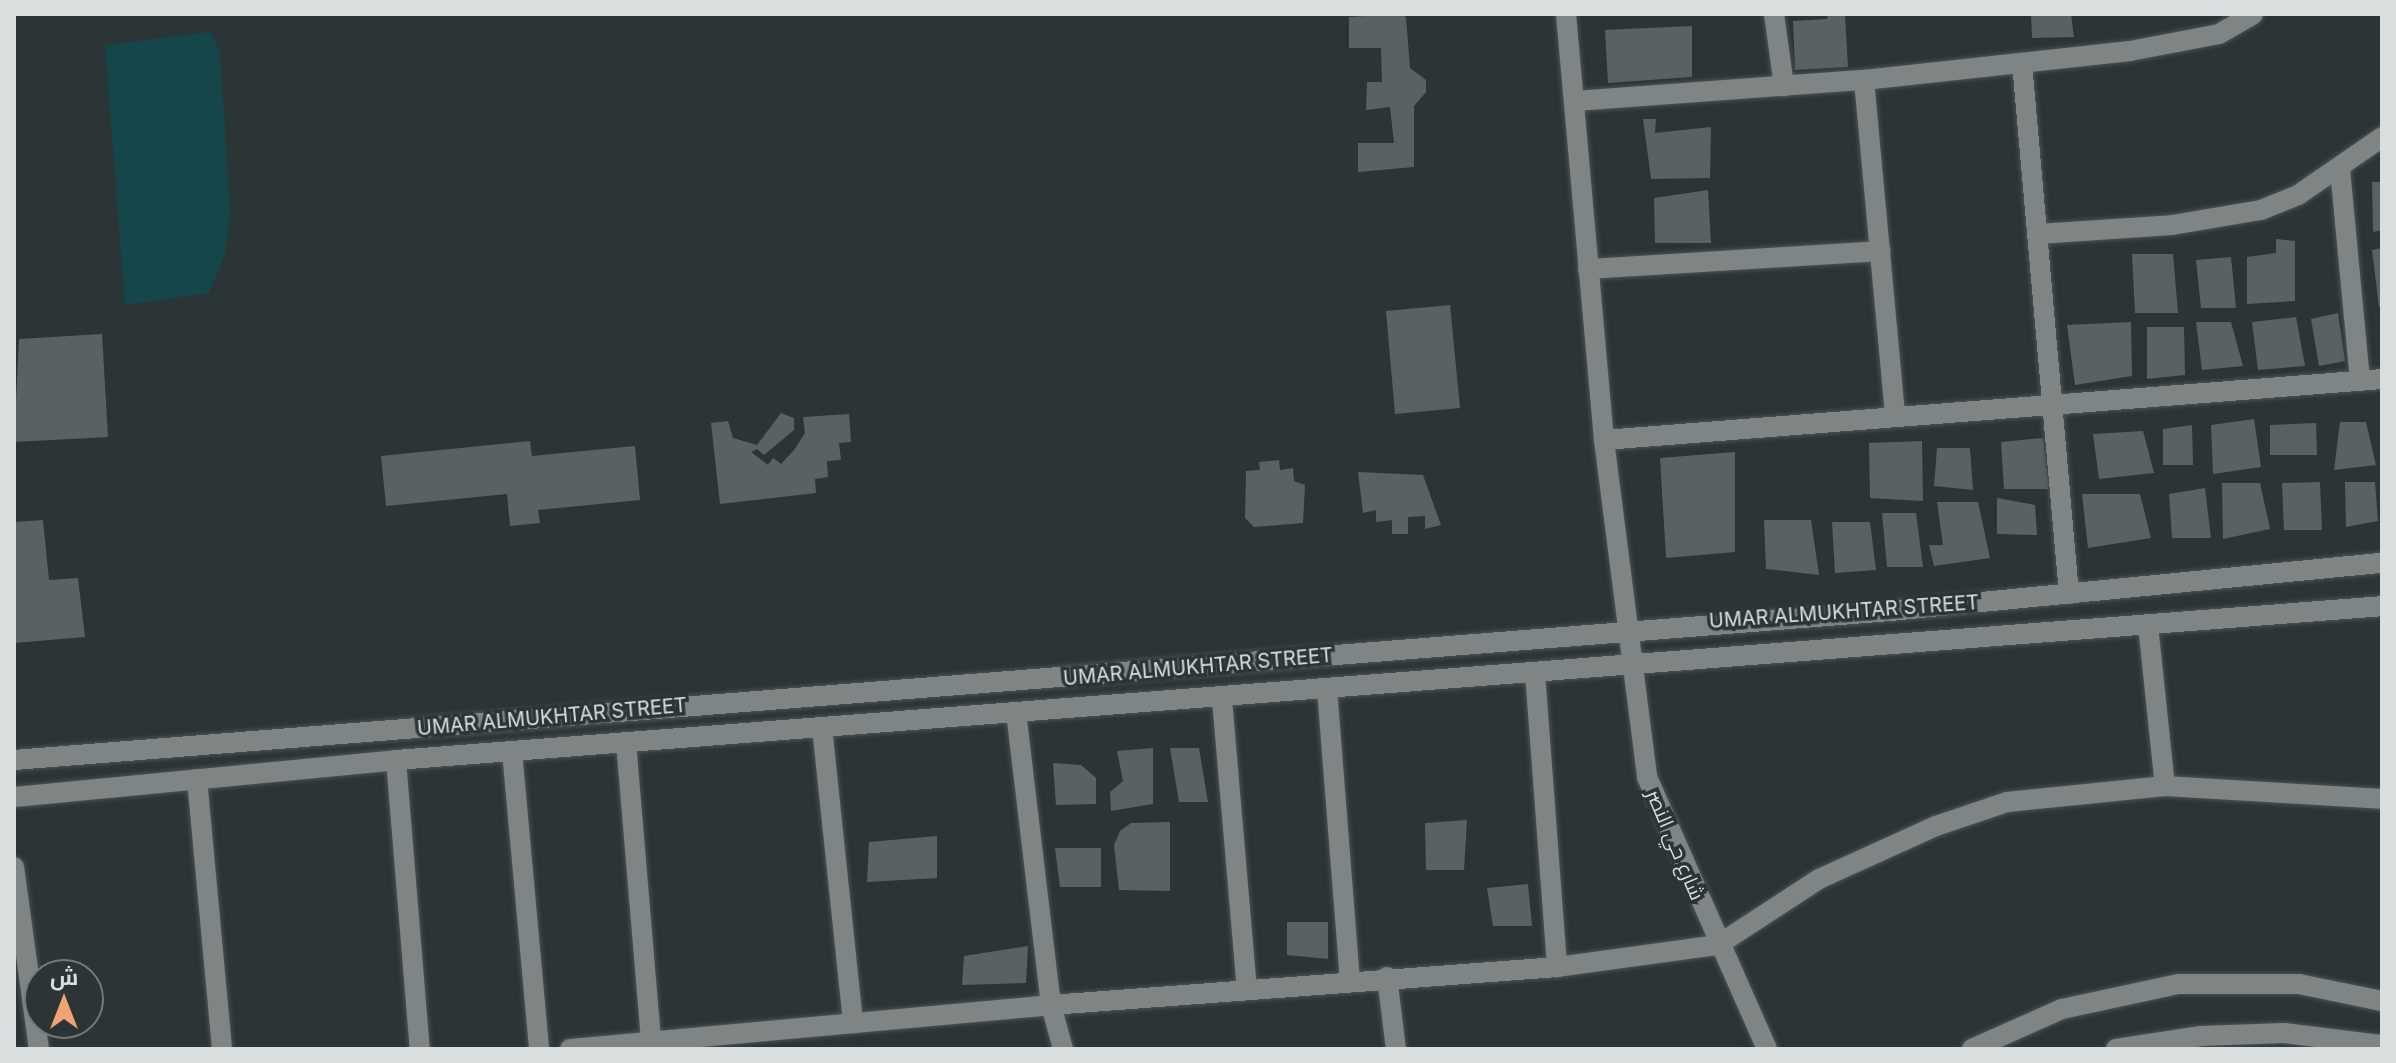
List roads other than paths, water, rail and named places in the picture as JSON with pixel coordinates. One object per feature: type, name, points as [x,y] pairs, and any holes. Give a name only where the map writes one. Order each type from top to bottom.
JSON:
[{"type":"street","name":"شارع حي النصر","points":[[1566,14],[1604,440],[1629,666],[1647,777],[1718,945],[1767,1049]]},
{"type":"street","points":[[1774,14],[1784,86]]},
{"type":"street","points":[[1575,101],[1864,80],[2022,63],[2219,34],[2253,14]]},
{"type":"street","points":[[2022,63],[2069,594]]},
{"type":"street","points":[[1864,80],[1895,417]]},
{"type":"street","points":[[2038,234],[2172,225],[2261,210],[2340,169],[2382,137]]},
{"type":"street","points":[[2340,169],[2360,380]]},
{"type":"street","points":[[1588,269],[1880,251]]},
{"type":"street","points":[[1604,440],[2382,379]]},
{"type":"street","name":"UMAR ALMUKHTAR STREET","points":[[14,760],[1087,677],[1625,629],[1890,611],[2382,563]]},
{"type":"street","name":"UMAR ALMUKHTAR STREET","points":[[14,797],[396,760],[1222,699],[2382,606]]},
{"type":"street","points":[[1890,611],[1893,644]]},
{"type":"street","points":[[2148,625],[2165,786]]},
{"type":"street","points":[[1535,673],[1557,967]]},
{"type":"street","points":[[1087,677],[1089,709]]},
{"type":"street","points":[[1327,689],[1350,980]]},
{"type":"street","points":[[1222,699],[1247,989]]},
{"type":"street","points":[[1016,712],[1051,1005],[1063,1049]]},
{"type":"street","points":[[822,727],[853,1023]]},
{"type":"street","points":[[626,742],[651,1041]]},
{"type":"street","points":[[512,751],[539,1049]]},
{"type":"street","points":[[396,760],[420,1049]]},
{"type":"street","points":[[197,779],[222,1049]]},
{"type":"street","points":[[570,1049],[651,1041],[726,1042],[853,1023],[1051,1005],[1387,977],[1557,967],[1718,945],[1819,879],[1936,826],[2007,802],[2165,786],[2382,799]]},
{"type":"street","points":[[14,867],[39,1049]]},
{"type":"street","points":[[1387,977],[1396,1049]]},
{"type":"street","points":[[1972,1049],[2062,1009],[2179,984],[2299,984],[2382,1001]]},
{"type":"street","points":[[2116,1049],[2201,1036],[2284,1033],[2382,1045]]}]
